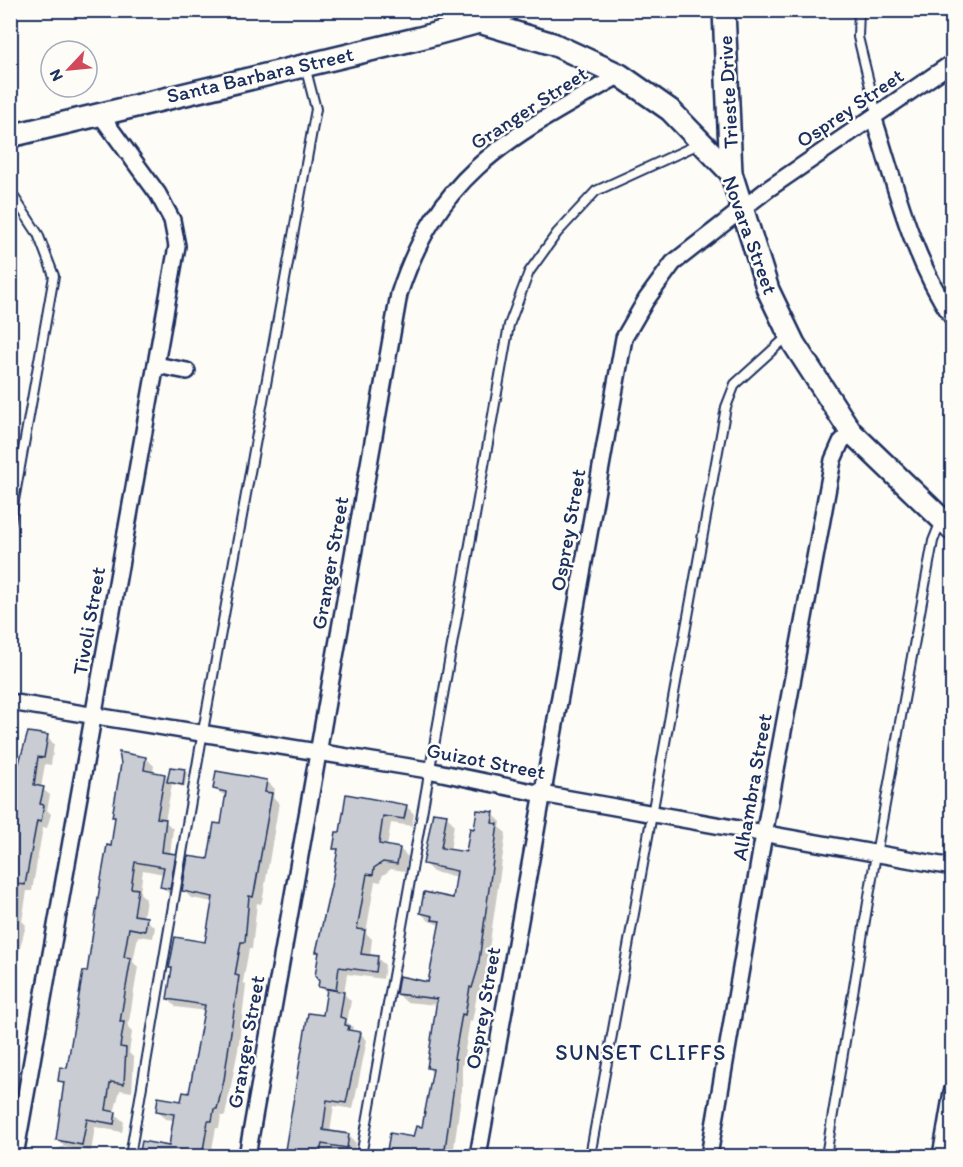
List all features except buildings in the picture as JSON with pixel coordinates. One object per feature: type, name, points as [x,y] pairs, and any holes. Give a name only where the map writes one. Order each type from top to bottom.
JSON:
[{"type":"street","name":"Santa Barbara Street","points":[[10,136],[479,22],[508,10]]},
{"type":"street","name":"Trieste Drive","points":[[724,10],[731,173]]},
{"type":"street","name":"Novara Street","points":[[479,22],[553,44],[620,75],[670,110],[731,173],[768,291],[789,335],[850,432],[947,524]]},
{"type":"street","name":"Osprey Street","points":[[478,1156],[624,338],[646,300],[673,263],[743,211],[768,189],[875,118],[952,63]]},
{"type":"street","name":"Granger Street","points":[[247,1156],[399,294],[410,261],[441,205],[474,169],[498,148],[620,75]]},
{"type":"street","name":"Tivoli Street","points":[[15,1156],[177,246],[172,220],[159,194],[99,113]]},
{"type":"street","points":[[875,118],[918,255],[933,288],[952,317]]},
{"type":"street","points":[[156,365],[187,371]]},
{"type":"street","name":"Alhambra Street","points":[[709,1156],[764,835],[833,460],[841,442],[850,432]]},
{"type":"street","name":"Guizot Street","points":[[10,702],[203,731],[319,754],[428,770],[542,794],[952,867]]},
{"type":"street","points":[[941,1156],[948,1137],[952,1092]]},
{"type":"lane","points":[[858,10],[858,37],[875,118]]},
{"type":"lane","points":[[130,1156],[203,731],[316,109],[304,64]]},
{"type":"lane","points":[[361,1156],[509,325],[529,272],[557,233],[596,192],[702,143]]},
{"type":"lane","points":[[10,191],[38,234],[54,276],[10,523]]},
{"type":"lane","points":[[590,1156],[726,407],[735,384],[789,335]]},
{"type":"lane","points":[[826,1156],[850,1025],[876,854],[933,541],[947,524]]},
{"type":"district","name":"SUNSET CLIFFS","points":[[641,1052]]}]
